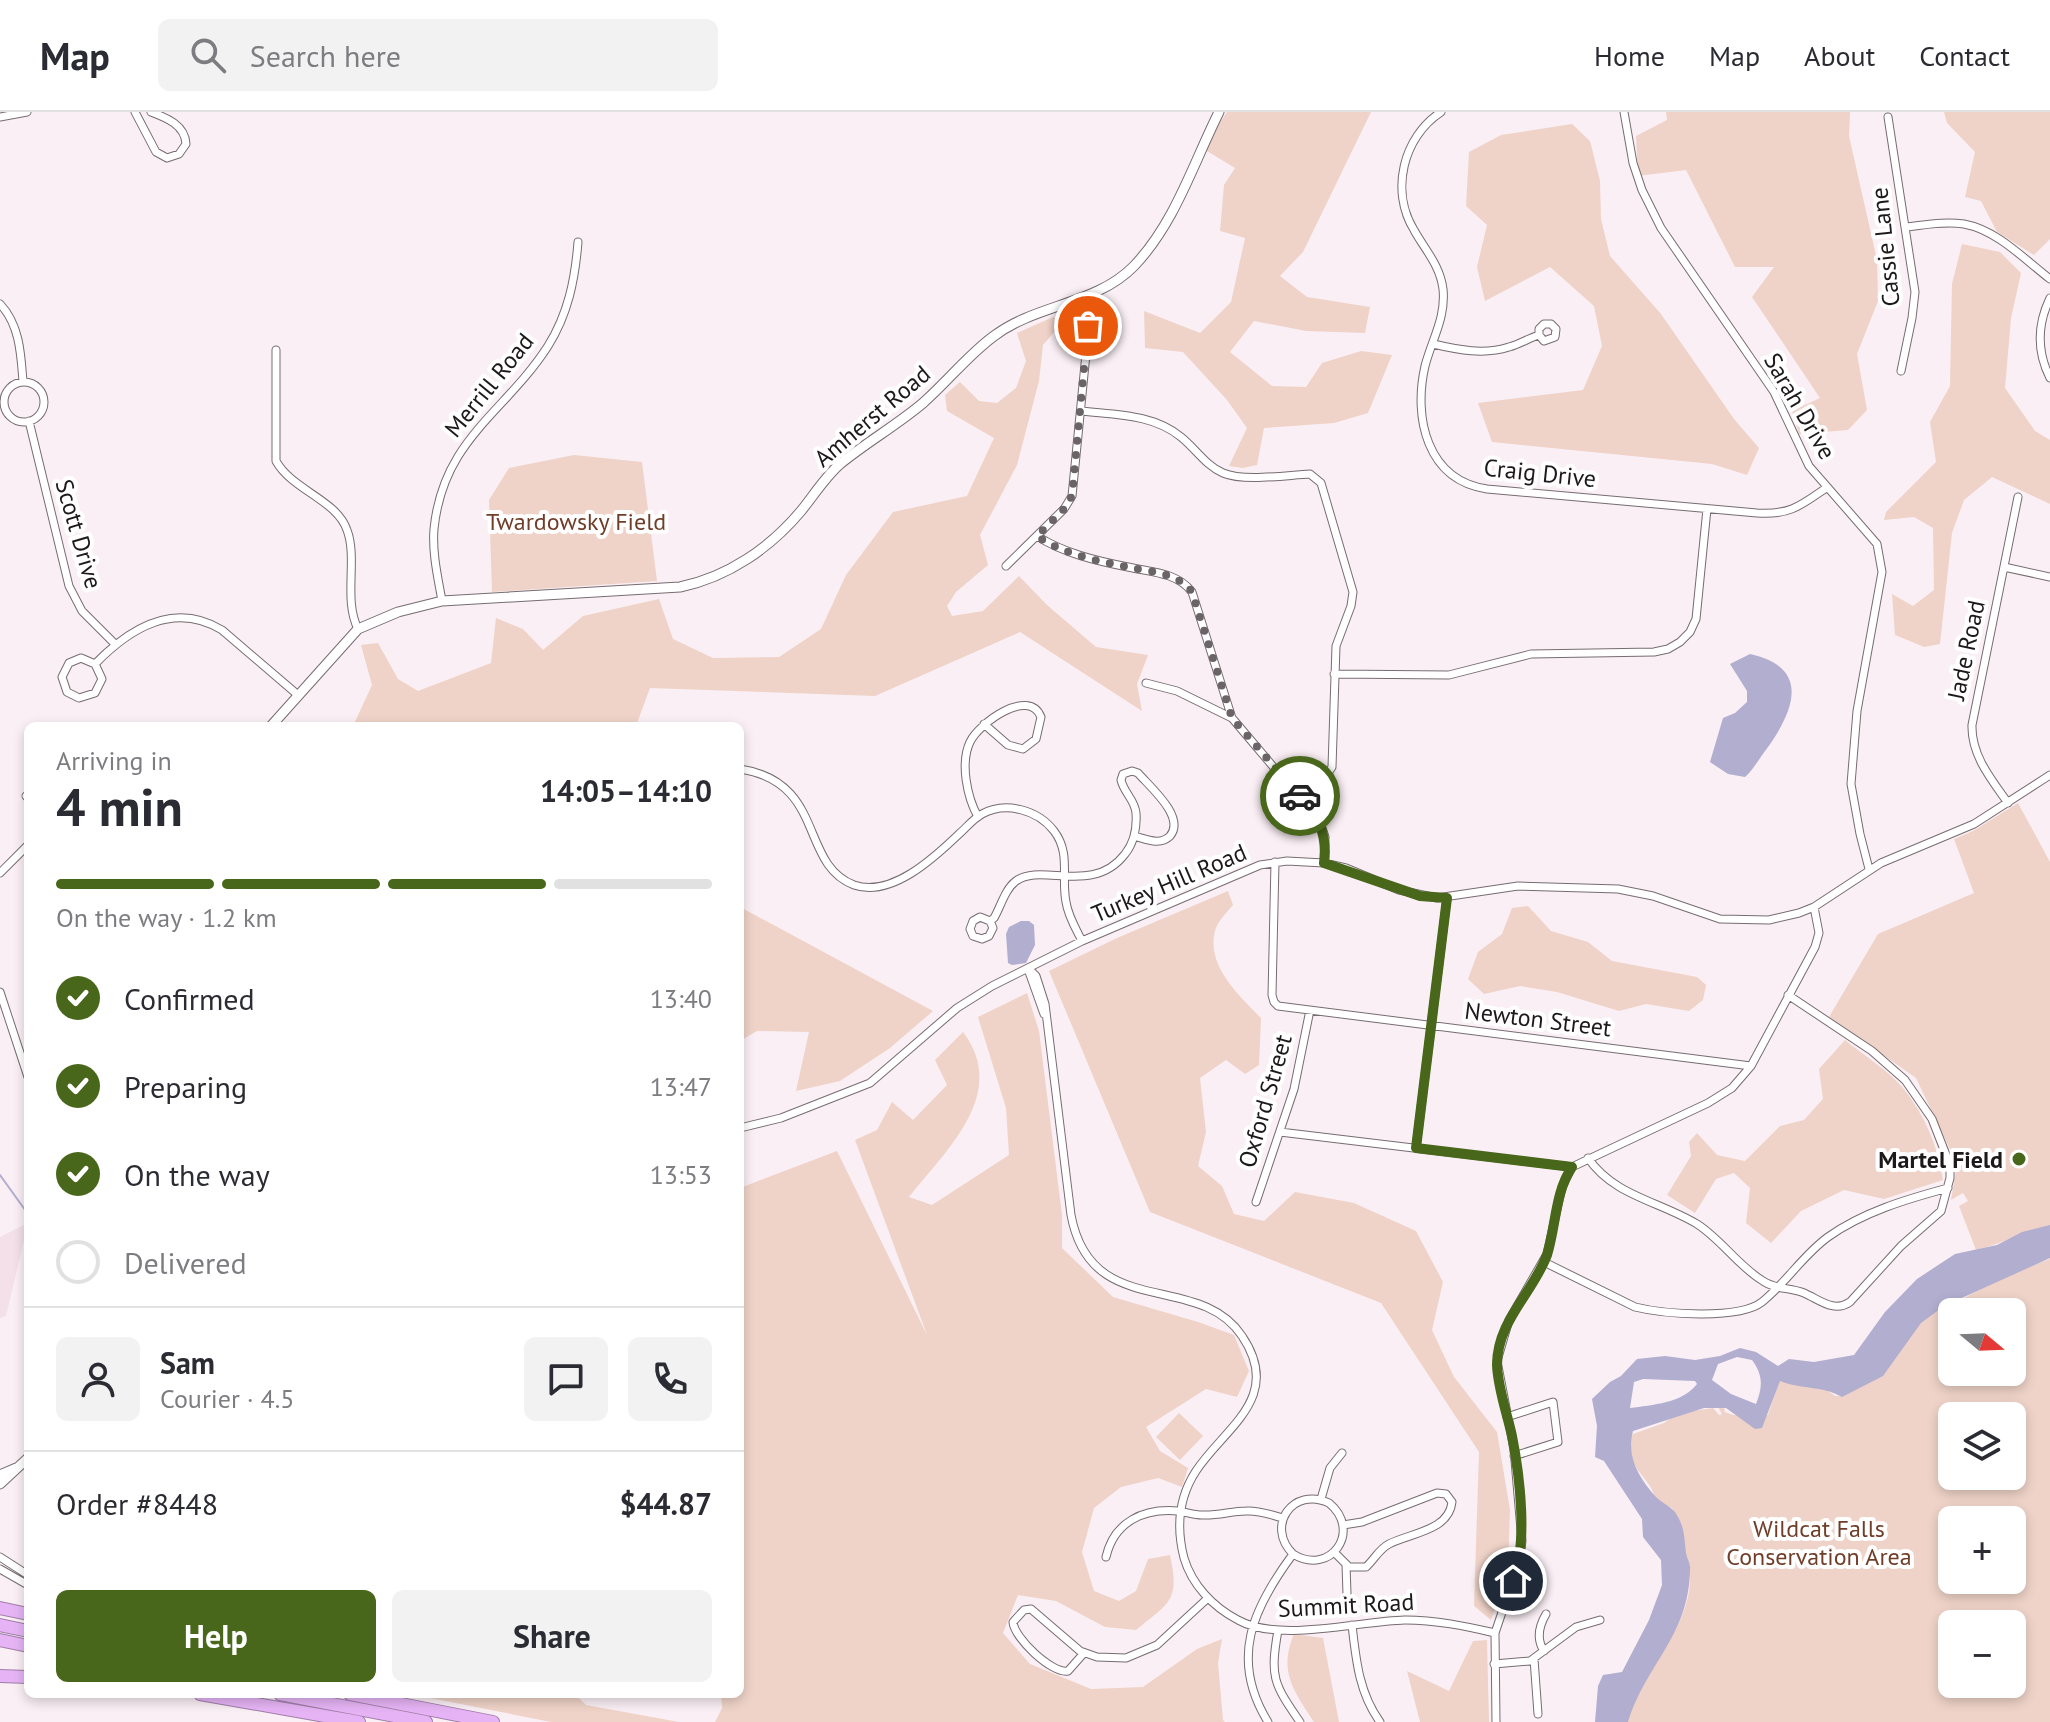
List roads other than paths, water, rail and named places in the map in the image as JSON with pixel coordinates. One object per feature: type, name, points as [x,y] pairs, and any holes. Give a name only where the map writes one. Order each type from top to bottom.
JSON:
[{"type":"highway","points":[[0,1608],[24,1613]]},
{"type":"highway","points":[[0,1625],[24,1630]]},
{"type":"highway","points":[[0,1640],[24,1645]]},
{"type":"highway","points":[[0,1676],[24,1677]]},
{"type":"highway","points":[[223,1698],[359,1722]]},
{"type":"highway","points":[[301,1698],[426,1722]]},
{"type":"highway","points":[[370,1698],[493,1722]]},
{"type":"street","points":[[0,117],[27,112]]},
{"type":"street","points":[[135,112],[156,152],[167,158],[179,154],[186,144],[183,132],[173,122],[151,112]]},
{"type":"street","name":"Amherst Road","points":[[274,722],[358,629],[398,612],[442,601],[694,584],[720,574],[768,544],[799,514],[840,465],[917,408],[996,334],[1020,320],[1085,297],[1124,274],[1153,242],[1181,195],[1219,112]]},
{"type":"street","name":"Craig Drive","points":[[1441,112],[1417,136],[1402,175],[1407,217],[1435,262],[1442,286],[1442,312],[1424,374],[1423,430],[1434,456],[1454,477],[1487,489],[1778,514],[1805,503],[1826,488]]},
{"type":"street","name":"Sarah Drive","points":[[1624,112],[1633,163],[1654,216],[1774,392],[1801,453],[1826,488],[1877,544],[1882,572],[1857,711],[1851,784],[1869,869]]},
{"type":"street","name":"Cassie Lane","points":[[1888,117],[1914,279],[1914,304],[1901,371]]},
{"type":"street","points":[[1906,227],[1947,223],[1982,230],[2050,279]]},
{"type":"street","name":"Merrill Road","points":[[442,601],[434,532],[448,478],[467,440],[534,365],[554,336],[570,296],[578,242]]},
{"type":"street","points":[[1006,566],[1064,509],[1072,496],[1088,326],[1085,297]]},
{"type":"street","points":[[2050,298],[2041,321],[2040,341],[2050,378]]},
{"type":"street","points":[[0,304],[11,318],[19,341],[23,382],[38,388],[44,399],[40,414],[29,421]]},
{"type":"street","points":[[1433,344],[1462,350],[1490,351],[1539,335]]},
{"type":"street","points":[[276,350],[276,461],[283,473],[340,517],[347,530],[352,613],[358,629]]},
{"type":"street","name":"Scott Drive","points":[[23,382],[9,390],[5,405],[13,419],[29,421],[69,586],[82,611],[115,644]]},
{"type":"street","points":[[1081,411],[1152,420],[1165,425],[1224,474],[1238,477],[1310,474],[1321,483],[1353,592],[1336,646],[1332,767],[1324,779],[1301,796]]},
{"type":"street","name":"Jade Road","points":[[2008,803],[1983,766],[1971,740],[1974,710],[2018,497]]},
{"type":"street","points":[[1334,674],[1449,675],[1531,654],[1639,653],[1668,649],[1690,632],[1696,619],[1707,509]]},
{"type":"street","points":[[1037,536],[1059,549],[1162,573],[1188,586],[1232,718]]},
{"type":"street","points":[[2004,567],[2050,577]]},
{"type":"street","points":[[95,664],[115,644],[146,624],[182,617],[203,621],[222,630],[298,695]]},
{"type":"street","points":[[81,658],[95,664],[102,679],[97,691],[82,698],[70,694],[62,680],[66,665],[81,658]]},
{"type":"street","points":[[1146,683],[1177,691],[1232,718],[1320,822],[1325,837],[1324,863]]},
{"type":"street","points":[[978,817],[970,798],[966,757],[971,741],[984,724],[1003,712],[1024,705],[1037,708],[1041,720],[1036,739],[1023,749],[1008,745],[984,724]]},
{"type":"street","points":[[744,770],[770,778],[793,796],[807,816],[832,870],[842,879],[862,887],[883,886],[903,878],[978,817],[992,810],[1029,812],[1041,819],[1060,840],[1064,855],[1066,905],[1082,941]]},
{"type":"street","points":[[990,921],[1011,887],[1021,878],[1098,873],[1113,866],[1125,855],[1134,836],[1135,808],[1121,780],[1123,774],[1132,771],[1138,773],[1169,809],[1175,823],[1171,834],[1163,840],[1150,841],[1134,836]]},
{"type":"street","name":"Turkey Hill Road","points":[[744,1127],[781,1118],[870,1083],[963,1003],[1082,941],[1231,876],[1275,862],[1324,863],[1346,868],[1409,893],[1447,898],[1518,886],[1593,887],[1638,893],[1706,915],[1744,921],[1779,918],[1814,907],[1893,856],[1974,824],[2050,775]]},
{"type":"street","points":[[0,873],[24,849]]},
{"type":"street","name":"Newton Street","points":[[1275,862],[1274,1002],[1278,1006],[1751,1066]]},
{"type":"street","points":[[1416,1148],[1447,898]]},
{"type":"street","points":[[1496,1722],[1495,1633],[1521,1552],[1514,1456],[1498,1374],[1498,1351],[1509,1320],[1544,1262],[1562,1187],[1572,1167],[1720,1096],[1744,1077],[1817,940],[1819,925],[1814,907]]},
{"type":"street","name":"Summit Road","points":[[1028,968],[1036,976],[1045,1004],[1071,1215],[1086,1255],[1122,1283],[1218,1313],[1242,1335],[1252,1359],[1255,1382],[1247,1409],[1235,1428],[1196,1471],[1187,1486],[1180,1511],[1185,1561],[1195,1581],[1208,1598],[1235,1619],[1252,1627],[1278,1630],[1423,1621],[1495,1633]]},
{"type":"street","points":[[0,992],[24,1065]]},
{"type":"street","points":[[1588,1158],[1609,1182],[1624,1192],[1676,1213],[1703,1228],[1761,1280],[1777,1289],[1802,1292],[1835,1307],[1843,1306],[1901,1246],[1936,1216],[1948,1188],[1950,1165],[1942,1140],[1925,1107],[1905,1080],[1872,1051],[1788,995]]},
{"type":"street","name":"Oxford Street","points":[[1256,1202],[1294,1089],[1310,1010]]},
{"type":"street","points":[[1280,1132],[1572,1167]]},
{"type":"street","points":[[1544,1262],[1635,1307],[1659,1312],[1747,1311],[1777,1289],[1815,1248],[1837,1231],[1901,1202],[1948,1188]]},
{"type":"street","points":[[1507,1417],[1553,1402],[1558,1442],[1514,1456]]},
{"type":"street","points":[[1321,1499],[1330,1468],[1342,1453]]},
{"type":"street","points":[[0,1484],[24,1462]]},
{"type":"street","points":[[0,1475],[19,1468]]},
{"type":"street","points":[[1334,1552],[1346,1565],[1366,1567],[1387,1545],[1418,1535],[1445,1518],[1450,1513],[1452,1502],[1446,1494],[1437,1493],[1362,1522],[1343,1525]]},
{"type":"street","points":[[1321,1499],[1336,1509],[1343,1525],[1343,1537],[1334,1552],[1314,1561],[1293,1554],[1282,1538],[1283,1518],[1301,1500],[1321,1499]]},
{"type":"street","points":[[1106,1557],[1118,1531],[1129,1520],[1152,1512],[1180,1511],[1206,1515],[1255,1511],[1283,1518]]},
{"type":"street","points":[[1268,1722],[1249,1680],[1248,1655],[1252,1627],[1265,1595],[1293,1554]]},
{"type":"street","points":[[0,1557],[24,1572]]},
{"type":"street","points":[[1346,1565],[1347,1594]]},
{"type":"street","points":[[0,1569],[24,1583]]},
{"type":"street","points":[[1084,1653],[1070,1669],[1062,1672],[1026,1645],[1015,1632],[1013,1622],[1020,1613],[1031,1609],[1065,1641],[1084,1653],[1103,1658],[1126,1658],[1146,1651],[1167,1638],[1208,1598]]},
{"type":"street","points":[[1544,1651],[1539,1638],[1546,1614]]},
{"type":"street","points":[[1494,1664],[1530,1661],[1576,1627],[1600,1620]]},
{"type":"street","points":[[1352,1625],[1356,1664],[1364,1693],[1380,1722]]},
{"type":"street","points":[[1278,1630],[1273,1661],[1275,1680],[1300,1722]]},
{"type":"street","points":[[1534,1659],[1538,1714]]},
{"type":"waterway","points":[[0,1175],[24,1208]]},
{"type":"place","name":"Martel Field","points":[[2019,1159]]},
{"type":"park label","name":"Twardowsky Field","points":[[576,521]]},
{"type":"park label","name":"Wildcat Falls Conservation Area","points":[[1819,1542]]}]
